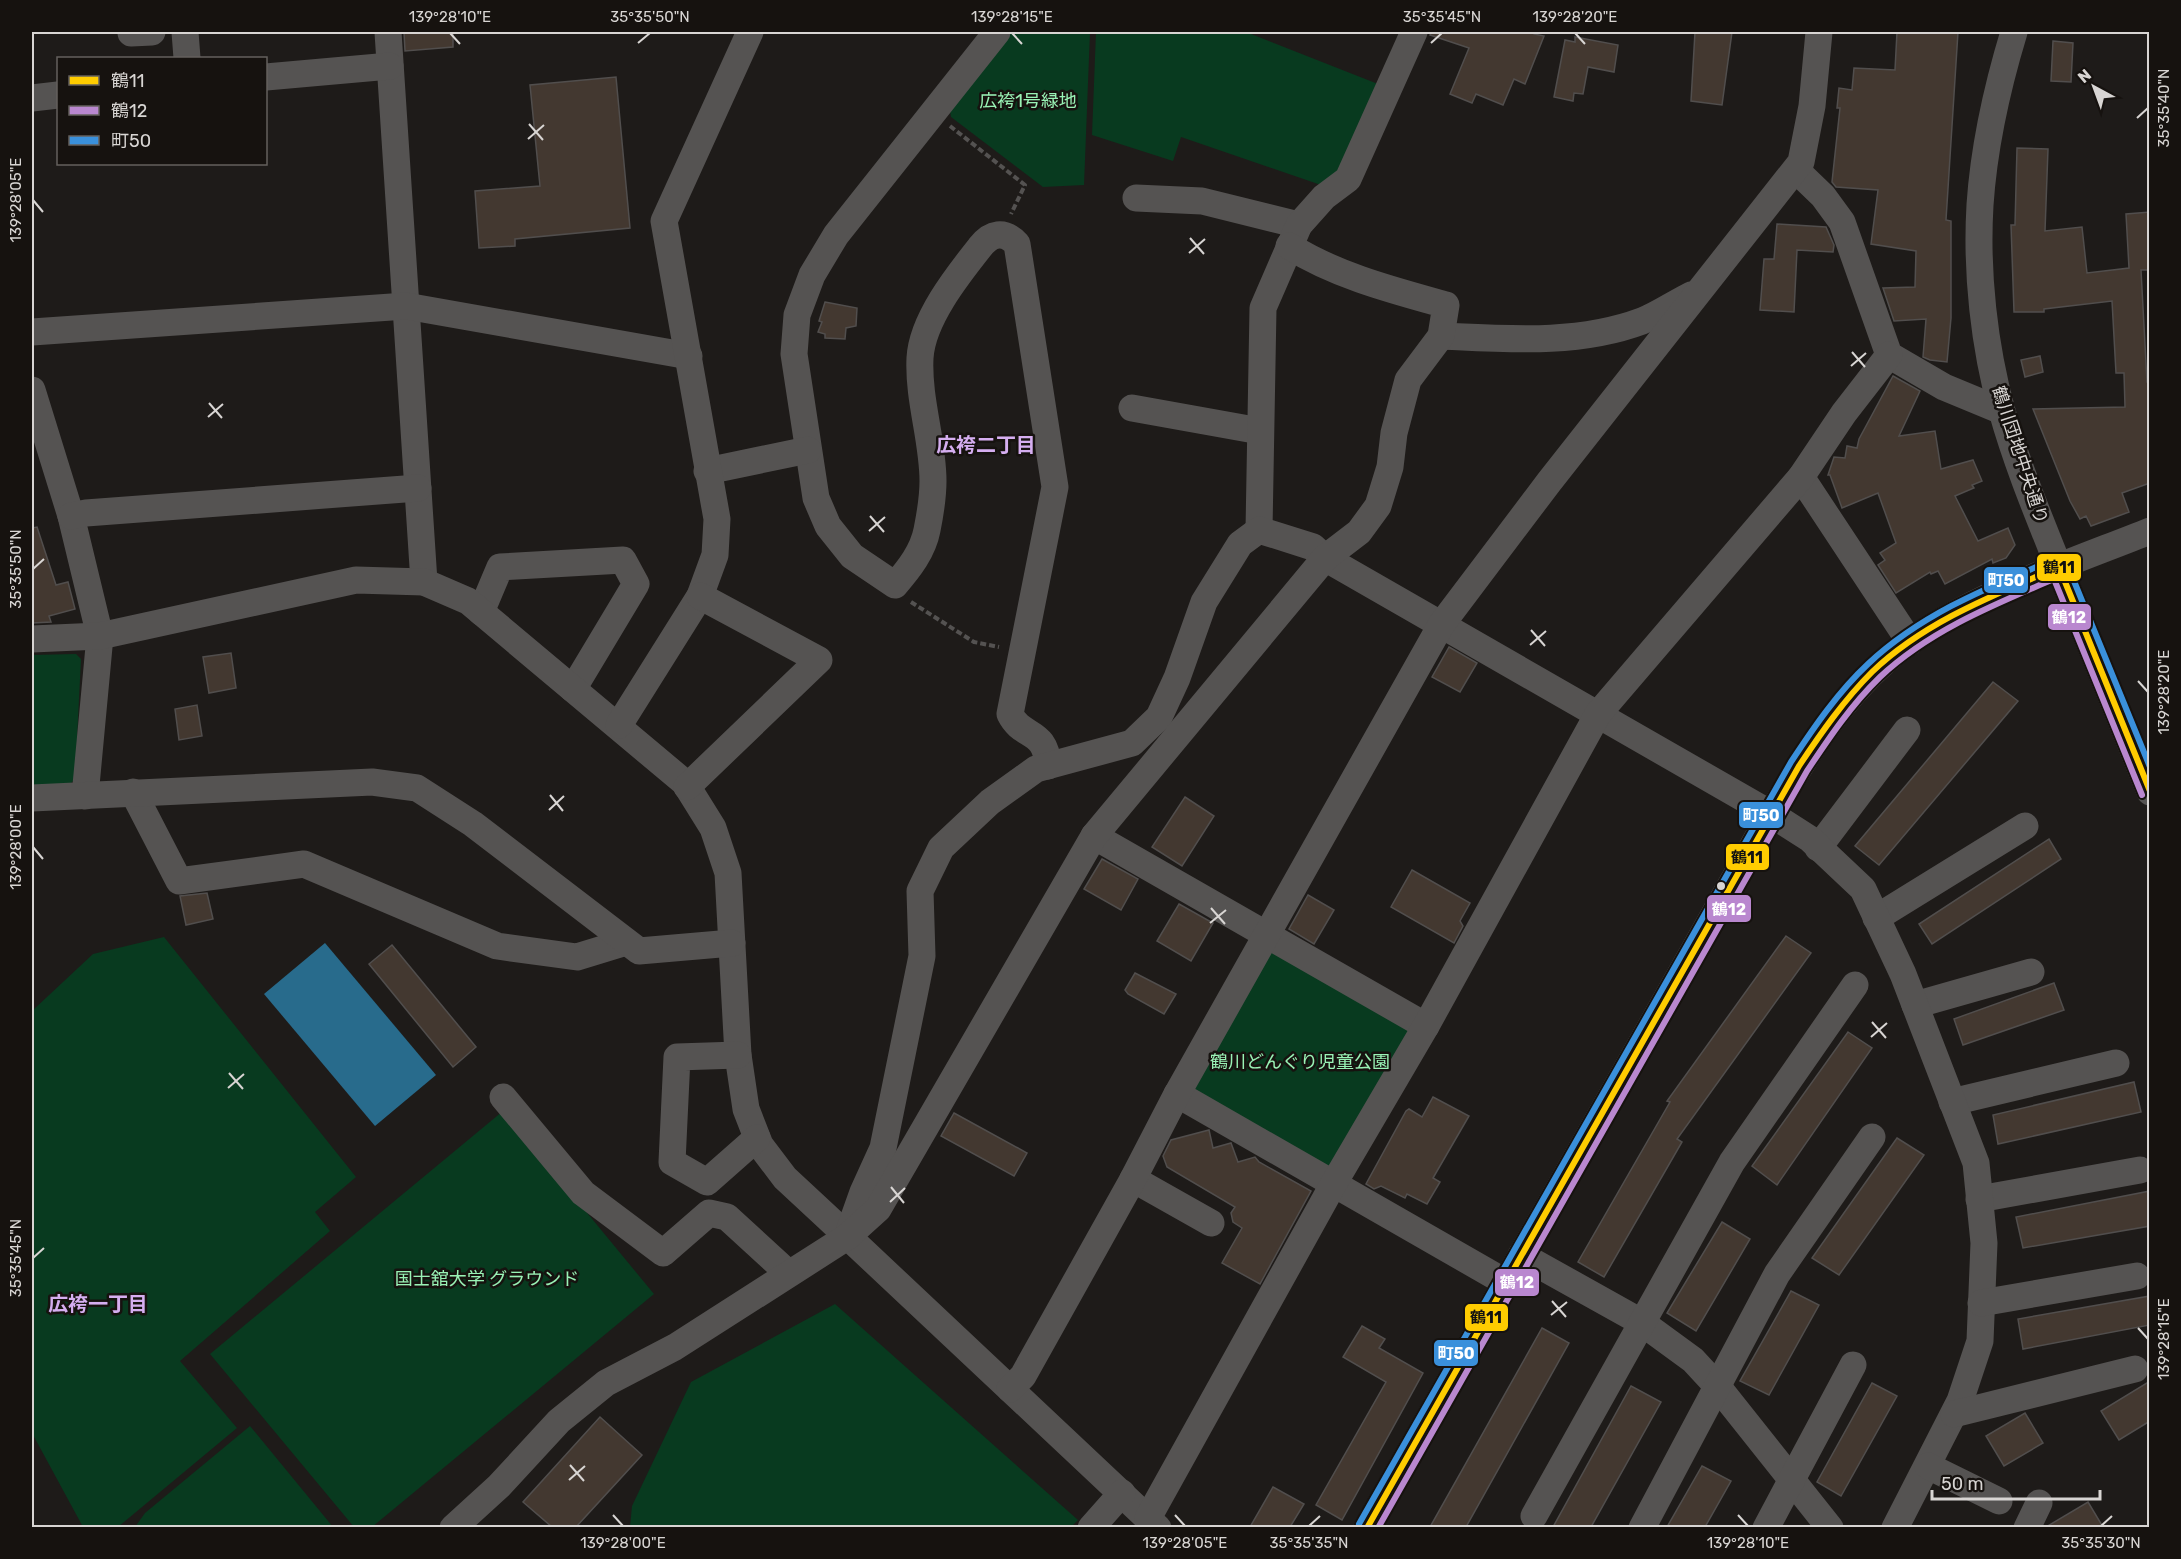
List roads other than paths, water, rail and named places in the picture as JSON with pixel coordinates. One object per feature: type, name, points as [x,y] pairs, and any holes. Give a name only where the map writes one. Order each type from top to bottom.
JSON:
[{"type":"street","points":[[185,32],[187,57]]},
{"type":"street","points":[[388,32],[424,582]]},
{"type":"street","points":[[619,725],[700,596],[715,555],[717,519],[664,221],[750,32]]},
{"type":"street","points":[[997,32],[836,235],[812,275],[797,315],[794,354],[816,498],[828,526],[852,556],[895,585],[912,565],[927,532],[933,480],[921,398],[920,356],[935,310],[985,241],[1002,234],[1010,236],[1017,244],[1055,487],[1010,714],[1014,722],[1036,736],[1047,750],[1048,766]]},
{"type":"street","points":[[1259,530],[1263,308],[1294,235],[1324,197],[1348,179],[1414,32]]},
{"type":"street","points":[[1010,1389],[1023,1376],[1133,1179],[1177,1094],[1441,625],[1549,482],[1801,162],[1812,106],[1819,32]]},
{"type":"street","name":"鶴川団地中央通り","points":[[2014,32],[1994,103],[1980,206],[1980,247],[1987,335],[2002,411],[2059,567],[2150,792]]},
{"type":"street","points":[[267,77],[390,66]]},
{"type":"street","points":[[32,98],[57,95]]},
{"type":"street","points":[[1796,170],[1823,196],[1842,222],[1889,354],[1944,387],[2002,411]]},
{"type":"street","points":[[453,1527],[499,1486],[559,1421],[606,1383],[675,1347],[787,1272],[847,1237],[878,1209],[1094,836],[1325,558],[1359,532],[1378,506],[1390,467],[1394,433],[1408,380],[1441,336],[1446,305],[1379,286],[1312,260],[1294,235],[1202,201],[1136,198]]},
{"type":"street","points":[[1441,336],[1537,340],[1590,333],[1641,321],[1700,290]]},
{"type":"street","points":[[32,332],[406,306],[689,356]]},
{"type":"street","points":[[32,639],[100,636],[356,580],[424,582],[468,601],[619,725],[687,787],[713,828],[728,873],[738,1055],[746,1109],[757,1138],[785,1178],[1153,1523],[1334,1183],[1426,1026],[1598,714],[1801,477],[1844,413],[1889,354]]},
{"type":"street","points":[[32,390],[71,516],[100,636],[85,796]]},
{"type":"street","points":[[1132,408],[1260,431]]},
{"type":"street","points":[[707,471],[808,450]]},
{"type":"street","points":[[1801,477],[1910,642]]},
{"type":"street","points":[[71,516],[418,488]]},
{"type":"street","points":[[1259,530],[1313,547],[1325,558],[1771,814],[1818,848],[1863,889],[1915,1005],[1976,1163],[1984,1243],[1980,1341],[1954,1414],[1895,1527]]},
{"type":"street","points":[[847,1237],[863,1192],[883,1148],[922,956],[920,891],[942,848],[990,802],[1036,769],[1132,743],[1159,717],[1177,678],[1204,602],[1240,544],[1259,530]]},
{"type":"street","points":[[1367,1527],[1771,814],[1829,721],[1862,684],[1910,642],[1953,615],[2059,567],[2150,531]]},
{"type":"street","points":[[480,612],[500,567],[623,560],[636,584],[573,689]]},
{"type":"street","points":[[687,787],[819,660],[700,596]]},
{"type":"street","points":[[1818,848],[1907,730]]},
{"type":"street","points":[[32,798],[372,782],[417,788],[472,824],[639,951],[732,943]]},
{"type":"street","points":[[133,792],[179,881],[304,864],[497,946],[577,957],[626,942]]},
{"type":"street","points":[[1876,918],[2025,826]]},
{"type":"street","points":[[1094,836],[1426,1026]]},
{"type":"street","points":[[1915,1005],[2031,972]]},
{"type":"street","points":[[1534,1516],[1732,1162],[1855,985]]},
{"type":"street","points":[[738,1055],[677,1057],[672,1162],[707,1182],[757,1138]]},
{"type":"street","points":[[1952,1102],[2116,1063]]},
{"type":"street","points":[[1177,1094],[1505,1282]]},
{"type":"street","points":[[503,1097],[583,1193],[663,1253],[709,1213],[727,1217],[787,1272]]},
{"type":"street","points":[[1642,1527],[1777,1274],[1872,1137]]},
{"type":"street","points":[[1979,1199],[2140,1170]]},
{"type":"street","points":[[1133,1179],[1211,1223]]},
{"type":"street","points":[[1521,1256],[1641,1322],[1693,1360],[1718,1387],[1830,1527]]},
{"type":"street","points":[[1981,1304],[2138,1276]]},
{"type":"street","points":[[1766,1527],[1853,1365]]},
{"type":"street","points":[[1954,1414],[2135,1369]]},
{"type":"street","points":[[1928,1466],[1999,1501]]},
{"type":"street","points":[[1091,1527],[1122,1493]]},
{"type":"street","points":[[2027,1527],[2039,1503]]},
{"type":"water","points":[[325,943],[436,1075],[375,1126],[264,994]]},
{"type":"district","name":"広袴二丁目","points":[[986,445]]},
{"type":"district","name":"広袴一丁目","points":[[98,1304]]},
{"type":"park label","name":"広袴1号緑地","points":[[1028,101]]},
{"type":"park label","name":"鶴川どんぐり児童公園","points":[[1300,1062]]},
{"type":"park label","name":"国士舘大学 グラウンド","points":[[487,1279]]}]
